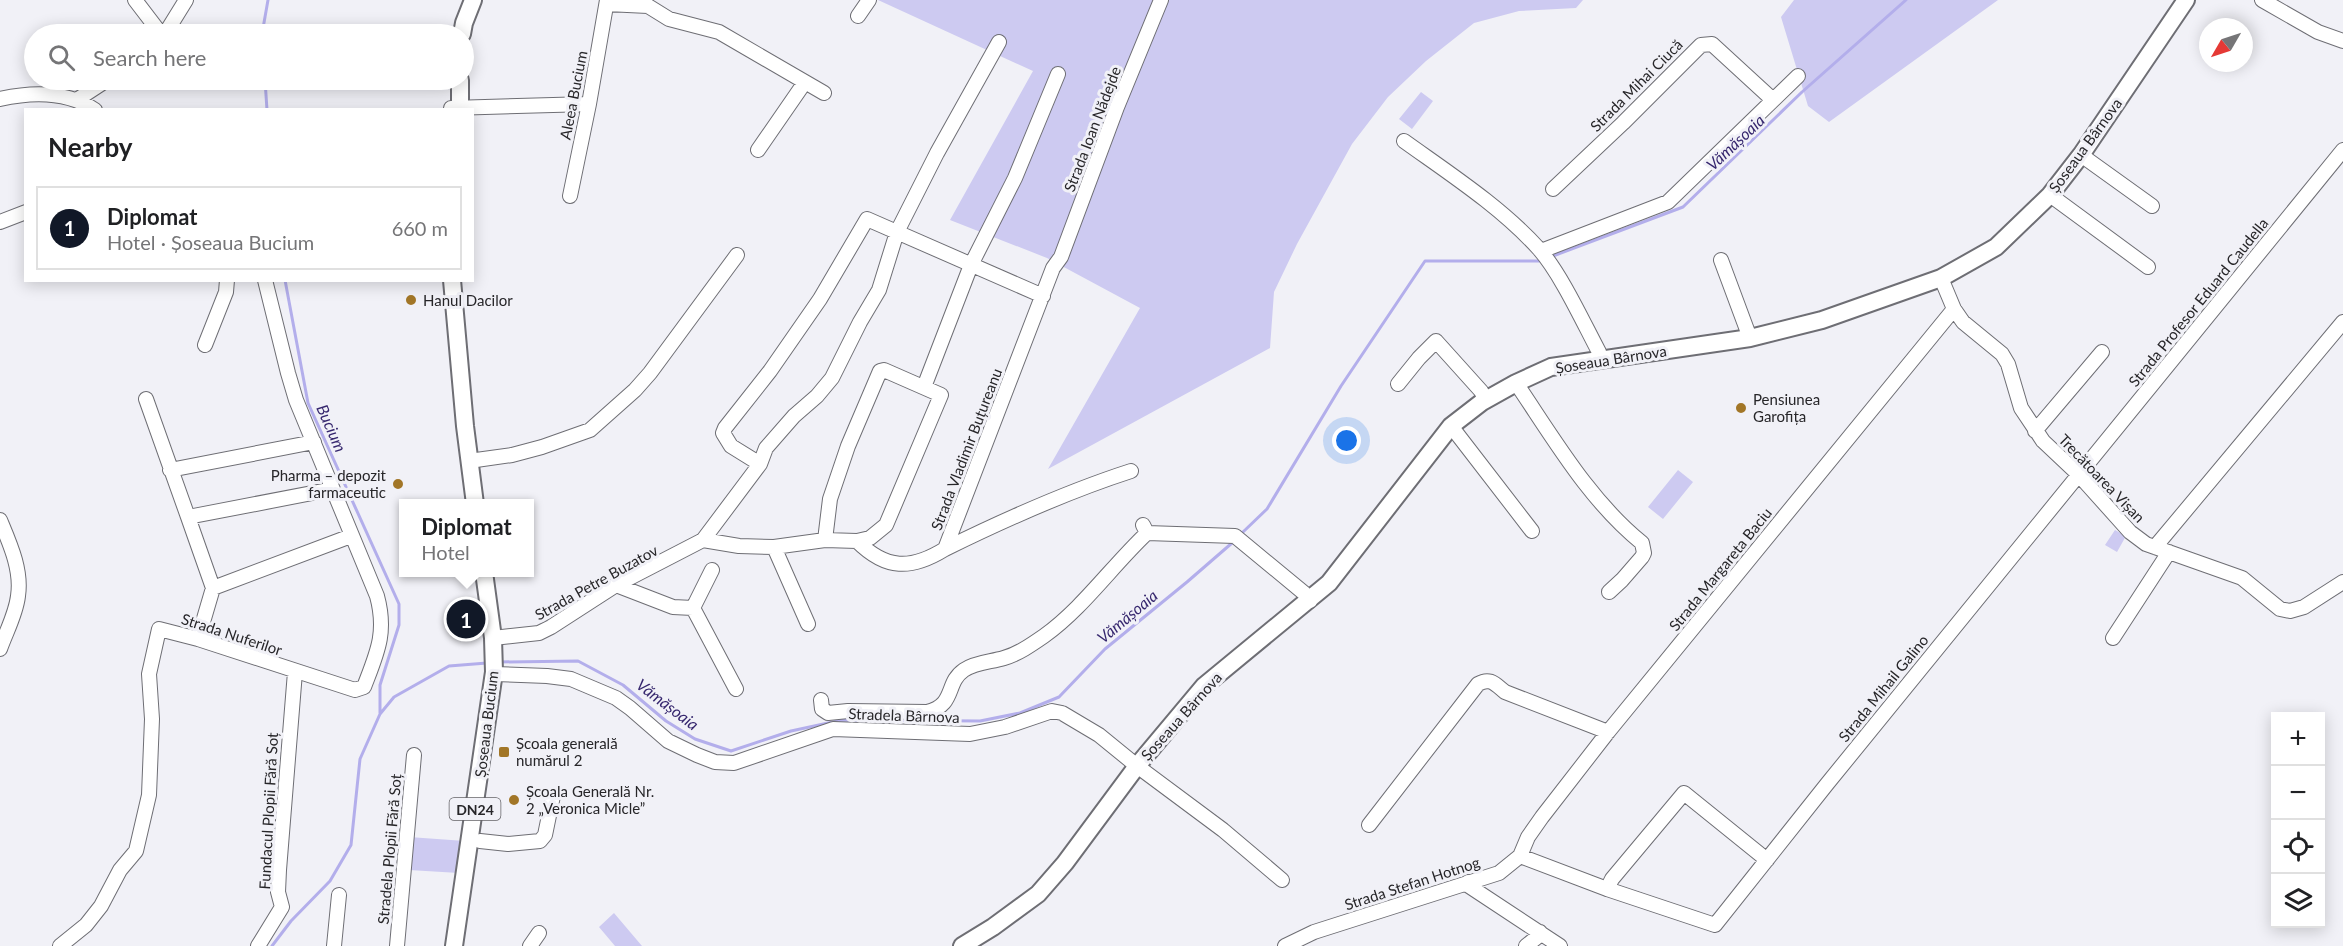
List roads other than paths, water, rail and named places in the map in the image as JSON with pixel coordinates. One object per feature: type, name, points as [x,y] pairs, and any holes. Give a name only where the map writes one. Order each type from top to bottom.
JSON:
[{"type":"main road","points":[[456,24],[462,0]]},
{"type":"main road","points":[[464,24],[473,0]]},
{"type":"main road","name":"Șoseaua Bârnova","points":[[962,946],[993,927],[1038,894],[1065,863],[1137,766],[1214,676],[1329,584],[1451,426],[1486,400],[1551,367],[1750,338],[1822,320],[1941,278],[1996,247],[2050,195],[2081,155],[2186,0]]},
{"type":"main road","points":[[453,90],[456,108]]},
{"type":"main road","points":[[456,108],[459,90]]},
{"type":"main road","points":[[452,282],[457,347],[474,460],[483,499]]},
{"type":"main road","points":[[462,282],[475,499]]},
{"type":"main road","name":"Șoseaua Bucium","points":[[485,577],[498,642]]},
{"type":"main road","name":"Șoseaua Bucium","points":[[464,946],[480,841],[498,673],[493,577]]},
{"type":"main road","name":"Șoseaua Bucium","points":[[454,946],[498,673]]},
{"type":"street","points":[[135,0],[155,24]]},
{"type":"street","points":[[170,24],[183,6],[171,0]]},
{"type":"street","points":[[858,16],[870,0]]},
{"type":"street","name":"Strada Ioan Nădejde","points":[[1053,268],[1061,257],[1161,0]]},
{"type":"street","points":[[2262,0],[2318,32],[2343,41]]},
{"type":"street","points":[[607,2],[648,6],[669,19],[719,32],[824,93]]},
{"type":"street","name":"Aleea Bucium","points":[[570,196],[590,104],[607,2]]},
{"type":"street","points":[[825,540],[830,499],[876,376],[884,369],[941,395],[886,525],[870,538],[857,541],[825,540],[774,547],[739,546],[703,540],[760,464],[766,448],[832,378],[860,322],[879,291],[897,232],[937,153],[999,42]]},
{"type":"street","name":"Strada Mihai Ciucă","points":[[1553,189],[1701,45],[1712,44],[1773,100]]},
{"type":"street","points":[[924,387],[971,266],[1015,178],[1058,74]]},
{"type":"street","points":[[1541,251],[1668,202],[1798,76]]},
{"type":"street","points":[[758,150],[805,82]]},
{"type":"street","points":[[78,99],[92,90]]},
{"type":"street","points":[[0,99],[37,95],[78,99],[91,108]]},
{"type":"street","points":[[474,108],[590,104]]},
{"type":"street","points":[[1404,141],[1503,215],[1541,251],[1576,308],[1599,352],[1599,359]]},
{"type":"street","name":"Strada Profesor Eduard Caudella","points":[[2078,474],[2343,150]]},
{"type":"street","points":[[2081,155],[2152,206]]},
{"type":"street","points":[[2050,195],[2148,267]]},
{"type":"street","points":[[0,222],[24,213]]},
{"type":"street","points":[[760,464],[731,446],[723,433],[725,428],[771,371],[820,299],[867,219],[1043,296]]},
{"type":"street","points":[[474,460],[532,450],[590,430],[635,390],[650,373],[737,255]]},
{"type":"street","points":[[1721,260],[1750,338]]},
{"type":"street","name":"Strada Vladimir Buțureanu","points":[[857,541],[880,559],[905,565],[932,557],[945,549],[1053,268]]},
{"type":"street","name":"Trecătoarea Vișan","points":[[1941,278],[1954,309],[1969,328],[2001,354],[2008,364],[2021,408],[2035,431],[2078,474],[2130,532],[2155,548],[2242,578],[2280,609],[2290,611],[2304,607],[2343,582]]},
{"type":"street","points":[[205,345],[226,292],[227,282]]},
{"type":"street","points":[[213,588],[351,536],[288,373],[265,282]]},
{"type":"street","name":"Strada Margareta Baciu","points":[[1520,856],[1528,837],[1542,817],[1608,732],[1954,309]]},
{"type":"street","points":[[2155,548],[2343,322]]},
{"type":"street","points":[[1398,384],[1436,341],[1486,400]]},
{"type":"street","points":[[2035,431],[2102,352]]},
{"type":"street","points":[[1516,383],[1578,474],[1618,522],[1642,543],[1644,553],[1642,557],[1609,592]]},
{"type":"street","points":[[146,399],[213,588],[198,639]]},
{"type":"street","points":[[1451,426],[1532,531]]},
{"type":"street","points":[[170,470],[314,442]]},
{"type":"street","points":[[945,549],[1078,488],[1131,471]]},
{"type":"street","name":"Strada Mihail Galino","points":[[1607,889],[1715,925],[2078,474]]},
{"type":"street","points":[[188,517],[333,489]]},
{"type":"street","points":[[0,520],[14,556],[19,585],[18,598],[0,649]]},
{"type":"street","points":[[821,700],[822,710],[828,713],[936,710],[946,703],[962,671],[1019,652],[1045,635],[1086,597],[1145,529],[1235,536],[1304,593],[1310,601]]},
{"type":"street","name":"Strada Nuferilor","points":[[60,946],[86,925],[101,906],[120,870],[136,851],[149,795],[152,719],[149,675],[159,629],[198,639],[355,690],[364,687],[382,635],[383,618],[377,596],[351,536]]},
{"type":"street","name":"Strada Petre Buzatov","points":[[498,642],[545,630],[616,585],[703,540]]},
{"type":"street","points":[[774,547],[808,624]]},
{"type":"street","points":[[2112,638],[2169,552]]},
{"type":"street","points":[[693,608],[712,570]]},
{"type":"street","points":[[616,585],[673,607],[693,608]]},
{"type":"street","points":[[693,608],[735,690]]},
{"type":"street","name":"Fundacul Plopii Fără Soț","points":[[258,946],[282,907],[278,892],[279,870],[295,672]]},
{"type":"street","name":"Stradela Bârnova","points":[[498,673],[571,679],[591,687],[616,698],[668,741],[715,762],[734,763],[833,729],[970,734],[1005,727],[1052,711],[1062,713],[1085,726],[1223,830],[1282,880]]},
{"type":"street","points":[[1369,825],[1478,684],[1484,681],[1492,681],[1505,692],[1608,732]]},
{"type":"street","name":"Stradela Plopii Fără Soț","points":[[397,946],[414,755]]},
{"type":"street","points":[[1520,856],[1607,889],[1612,879],[1684,793],[1767,860]]},
{"type":"street","points":[[480,841],[508,844],[540,841],[545,835],[554,796]]},
{"type":"street","name":"Strada Stefan Hotnog","points":[[1285,946],[1314,932],[1499,873],[1520,856]]},
{"type":"street","points":[[1468,882],[1469,886],[1560,946]]},
{"type":"street","points":[[334,946],[339,895]]},
{"type":"street","points":[[1526,946],[1540,932]]},
{"type":"street","points":[[530,946],[539,933]]},
{"type":"waterway","name":"Bucium","points":[[264,24],[268,0]]},
{"type":"waterway","name":"Vămășoaia","points":[[1553,256],[1683,207],[1802,92],[1906,0]]},
{"type":"waterway","name":"Bucium","points":[[266,90],[267,108]]},
{"type":"waterway","name":"Vămășoaia","points":[[1243,532],[1267,509],[1341,386],[1425,261],[1539,261]]},
{"type":"waterway","name":"Bucium","points":[[285,282],[308,403],[399,604],[399,625],[380,685],[380,713]]},
{"type":"waterway","name":"Vămășoaia","points":[[499,662],[578,661],[623,685],[666,721],[695,739],[731,751],[791,731],[842,720],[980,721],[1020,713],[1059,697],[1105,649],[1232,543]]},
{"type":"waterway","name":"Vămășoaia","points":[[272,946],[291,921],[330,881],[351,845],[360,759],[380,714],[394,697],[449,666],[487,663]]},
{"type":"place","name":"Hanul Dacilor","points":[[411,300]]},
{"type":"place","name":"Pensiunea Garofița","points":[[1741,408]]},
{"type":"place","name":"Pharma – depozit farmaceutic","points":[[398,484]]},
{"type":"place","name":"Diplomat","points":[[466,619]]},
{"type":"place","name":"Școala generală numărul 2","points":[[504,752]]},
{"type":"place","name":"Școala Generală Nr. 2 „Veronica Micle”","points":[[514,800]]}]
